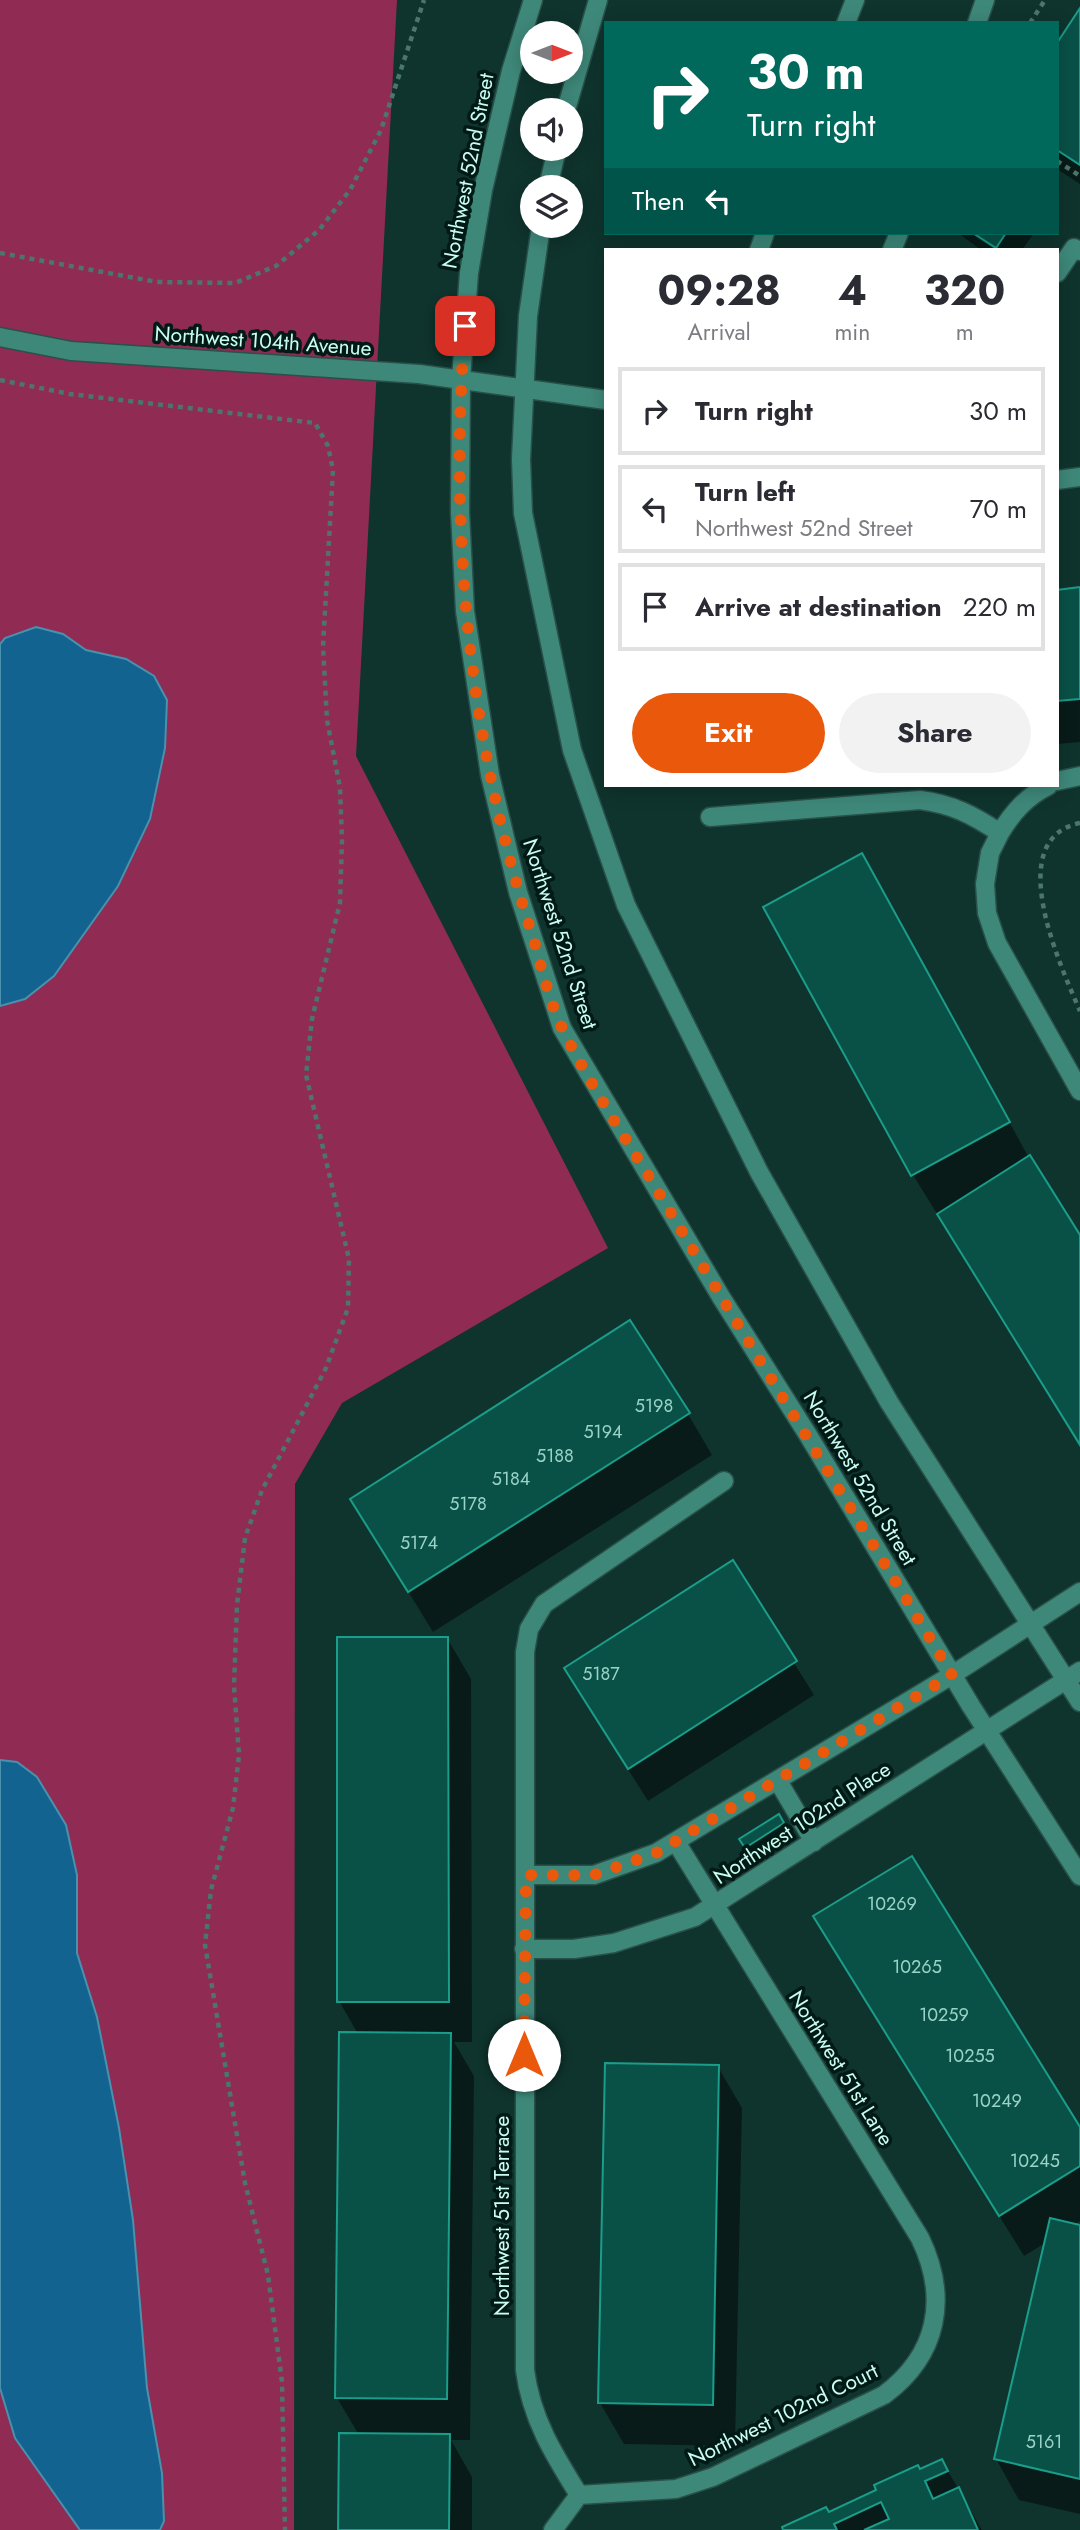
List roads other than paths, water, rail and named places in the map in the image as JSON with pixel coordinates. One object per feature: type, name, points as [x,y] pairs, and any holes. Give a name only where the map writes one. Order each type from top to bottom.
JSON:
[{"type":"street","name":"Northwest 52nd Street","points":[[533,0],[511,71],[483,190],[469,273],[461,379],[460,512],[465,611],[489,775],[518,892],[562,1028],[721,1297],[808,1435],[986,1730],[1080,1876]]},
{"type":"street","points":[[569,98],[598,0]]},
{"type":"street","points":[[847,21],[855,0]]},
{"type":"street","points":[[978,21],[985,0]]},
{"type":"street","points":[[539,238],[528,316],[524,388],[523,513],[572,750],[626,905],[773,1196],[890,1402],[1029,1622],[1073,1675],[1080,1702]]},
{"type":"street","points":[[1059,269],[1074,247],[1080,251]]},
{"type":"street","name":"Northwest 104th Avenue","points":[[0,337],[71,351],[461,379],[604,400]]},
{"type":"street","points":[[1059,781],[1080,776]]},
{"type":"street","points":[[1046,787],[1013,811],[990,853],[985,884],[987,913],[998,943],[1080,1091]]},
{"type":"street","points":[[710,817],[920,800],[943,803],[968,811],[1000,832]]},
{"type":"street","name":"Northwest 51st Terrace","points":[[579,2495],[539,2427],[529,2399],[525,2370],[525,1652],[529,1629],[544,1604],[724,1481]]},
{"type":"street","points":[[526,1875],[594,1875],[624,1866],[677,1842],[952,1675],[1029,1622],[1080,1592]]},
{"type":"street","name":"Northwest 102nd Place","points":[[524,1949],[574,1949],[614,1944],[655,1932],[714,1908],[1073,1675]]},
{"type":"street","points":[[778,1782],[814,1842]]},
{"type":"street","name":"Northwest 51st Lane","points":[[677,1842],[714,1908],[920,2238],[932,2262],[937,2301],[933,2328]]},
{"type":"street","name":"Northwest 102nd Court","points":[[579,2495],[677,2489],[747,2462],[884,2395],[907,2378],[933,2328]]},
{"type":"street","points":[[553,2530],[579,2495]]},
{"type":"water","points":[[36,627],[63,634],[86,650],[126,659],[154,676],[167,700],[165,748],[150,819],[118,886],[54,976],[25,999],[0,1006],[0,644],[5,638]]},
{"type":"water","points":[[0,1760],[17,1762],[37,1777],[66,1825],[77,1875],[77,1953],[97,2017],[119,2128],[133,2220],[147,2388],[162,2473],[164,2521],[160,2530],[80,2530],[15,2438],[0,2388]]}]
